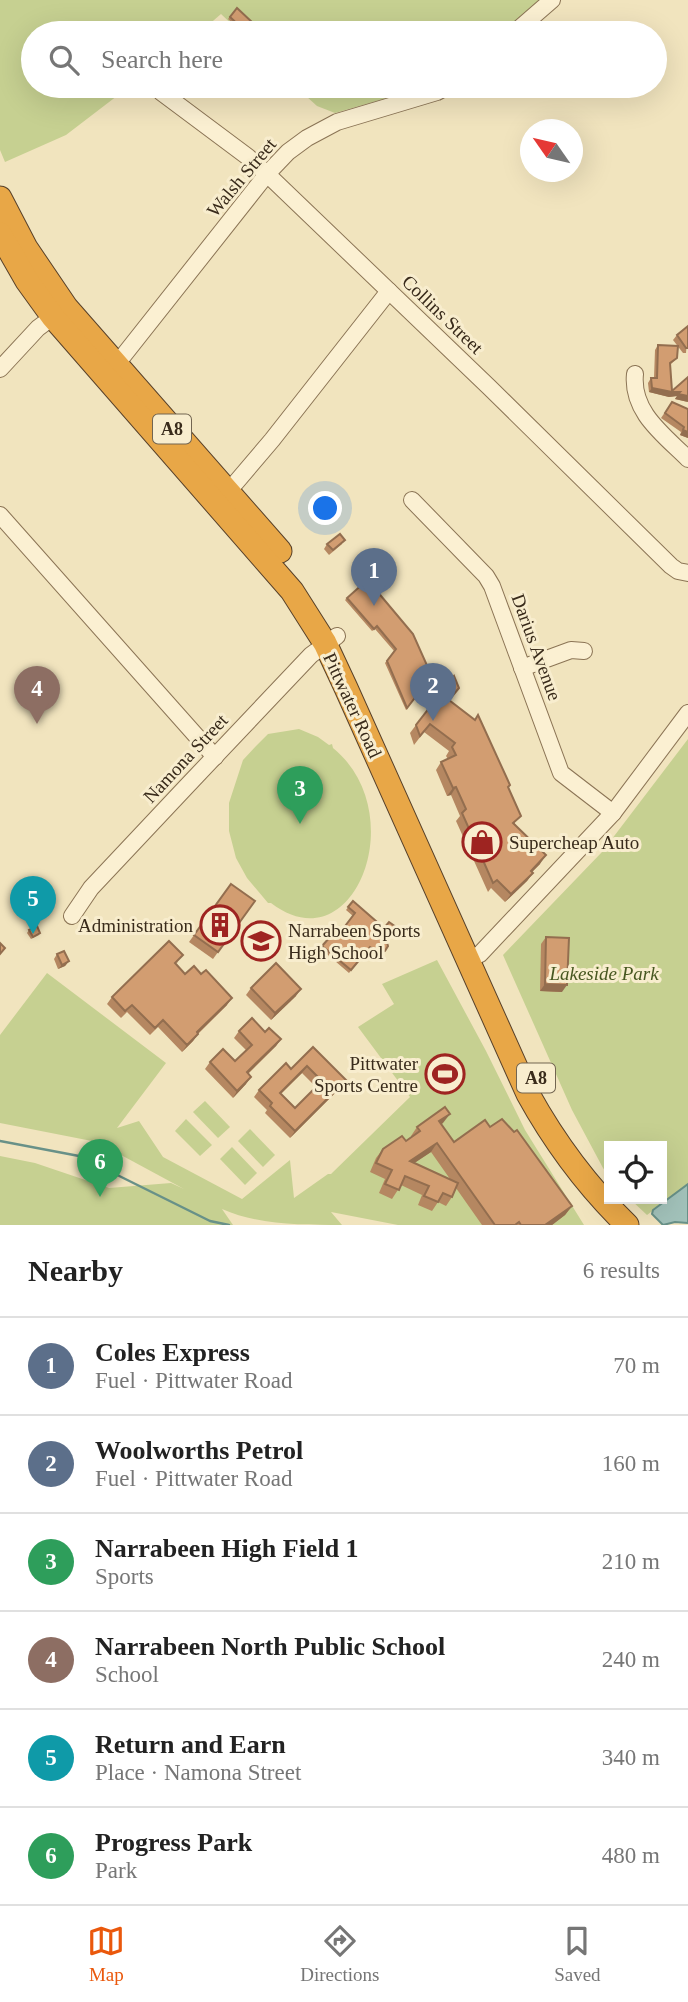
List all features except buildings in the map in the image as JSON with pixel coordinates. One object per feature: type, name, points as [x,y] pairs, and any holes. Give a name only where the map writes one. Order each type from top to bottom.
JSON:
[{"type":"highway","name":"Pittwater Road","points":[[0,198],[59,312],[223,498],[302,579],[473,957],[528,1094],[560,1148],[582,1177],[636,1224]]},
{"type":"highway","name":"Pittwater Road","points":[[0,234],[27,281],[116,365],[223,498]]},
{"type":"highway","name":"Pittwater Road","points":[[473,957],[554,1113],[570,1141],[604,1186]]},
{"type":"highway","name":"Pittwater Road","points":[[619,1204],[636,1224]]},
{"type":"street","points":[[528,21],[552,0]]},
{"type":"street","name":"Collins Street","points":[[169,98],[267,174],[671,566],[688,573]]},
{"type":"street","name":"Walsh Street","points":[[116,365],[267,174],[297,144],[326,127],[362,113],[416,98]]},
{"type":"street","points":[[223,498],[389,291]]},
{"type":"street","points":[[0,369],[38,328],[59,312]]},
{"type":"street","points":[[635,374],[634,384],[643,412],[688,459]]},
{"type":"street","name":"Darius Avenue","points":[[412,499],[486,576],[492,586],[561,773],[613,813]]},
{"type":"street","points":[[0,516],[215,757]]},
{"type":"street","name":"Namona Street","points":[[72,916],[91,888],[331,640]]},
{"type":"street","points":[[522,668],[571,650],[584,651]]},
{"type":"street","points":[[473,957],[613,813],[688,713]]},
{"type":"green space","points":[[0,0],[539,0],[515,21],[228,21],[221,14],[213,21],[21,21],[21,98],[114,98],[66,135],[5,162],[0,150]]},
{"type":"green space","points":[[308,98],[387,98],[335,113],[317,106]]},
{"type":"green space","points":[[299,729],[329,745],[332,744],[357,776],[369,809],[370,842],[363,874],[348,899],[327,915],[301,917],[268,903],[247,878],[236,858],[229,831],[229,803],[243,760],[268,734]]},
{"type":"green space","name":"Lakeside Park","points":[[688,739],[688,1184],[667,1200],[667,1141],[604,1141],[603,1168],[572,1110],[503,955],[602,852]]},
{"type":"green space","points":[[437,960],[525,1130],[584,1225],[398,1225],[331,1212],[342,1225],[296,1224],[250,1218],[222,1209],[233,1225],[0,1225],[0,1156],[35,1163],[109,1188],[171,1183],[184,1189],[97,1142],[0,1123],[0,1035],[47,973],[166,1063],[117,1128],[139,1121],[163,1157],[242,1199],[290,1160],[294,1198],[331,1174],[410,1097],[358,1027],[394,1004],[382,984]]},
{"type":"green space","points":[[205,1101],[230,1127],[218,1138],[193,1112]]},
{"type":"green space","points":[[186,1119],[212,1145],[200,1156],[175,1131]]},
{"type":"green space","points":[[250,1129],[275,1155],[263,1167],[238,1141]]},
{"type":"green space","points":[[232,1147],[257,1173],[245,1185],[220,1159]]},
{"type":"green space","name":"Lakeside Park","points":[[635,1204],[662,1204],[647,1215]]},
{"type":"water","points":[[688,1184],[688,1223],[663,1225],[652,1214],[661,1204],[667,1204],[667,1200]]},
{"type":"waterway","points":[[0,1141],[79,1156],[210,1221],[229,1225]]},
{"type":"place","name":"Coles Express","points":[[374,606]]},
{"type":"place","name":"Woolworths Petrol","points":[[433,721]]},
{"type":"place","name":"Narrabeen North Public School","points":[[37,724]]},
{"type":"place","name":"Narrabeen High Field 1","points":[[300,824]]},
{"type":"place","name":"Supercheap Auto","points":[[482,842]]},
{"type":"place","name":"Administration","points":[[220,925]]},
{"type":"place","name":"Return and Earn","points":[[33,934]]},
{"type":"place","name":"Narrabeen Sports High School","points":[[261,941]]},
{"type":"place","name":"Pittwater Sports Centre","points":[[445,1074]]},
{"type":"place","name":"Progress Park","points":[[100,1197]]}]
